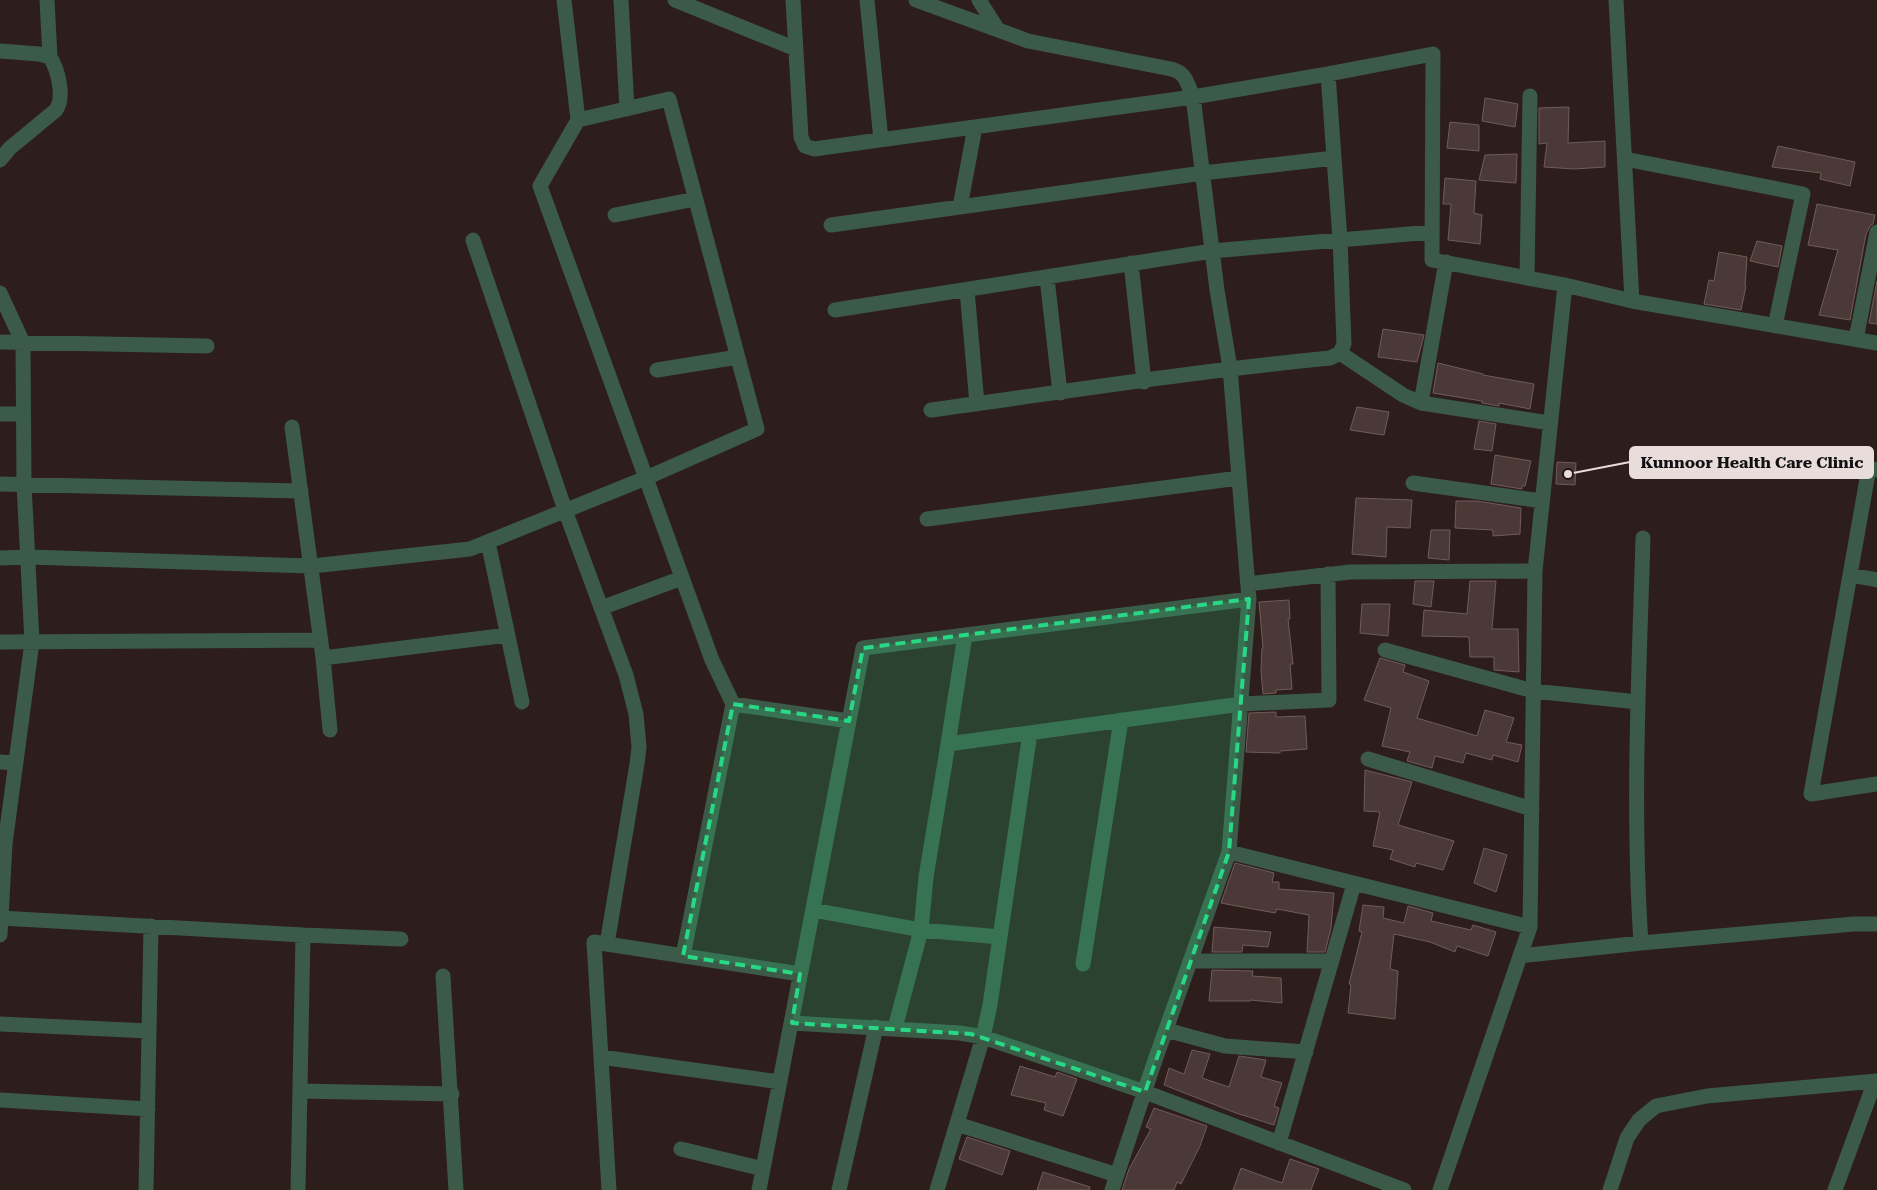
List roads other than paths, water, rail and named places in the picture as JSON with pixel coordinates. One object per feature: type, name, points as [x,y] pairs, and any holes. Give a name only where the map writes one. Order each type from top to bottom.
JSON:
[{"type":"street","points":[[0,160],[10,148],[56,110],[60,104],[55,65],[50,57],[47,0]]},
{"type":"street","points":[[564,0],[578,120],[540,186],[712,660],[733,704],[683,956]]},
{"type":"street","points":[[621,0],[627,109]]},
{"type":"street","points":[[676,0],[796,49]]},
{"type":"street","points":[[793,0],[801,137],[805,146],[814,148],[1193,97],[1433,54],[1432,260],[1565,285],[1632,301],[1877,343]]},
{"type":"street","points":[[866,0],[881,140]]},
{"type":"street","points":[[916,0],[1036,44],[1179,71],[1184,76],[1193,97],[1204,173],[1212,251],[1230,368],[1249,599],[1229,852],[1112,1190]]},
{"type":"street","points":[[979,0],[998,30]]},
{"type":"street","points":[[1616,0],[1632,301]]},
{"type":"street","points":[[0,51],[40,54],[50,57]]},
{"type":"street","points":[[931,410],[1144,382],[1230,368],[1330,358],[1340,353],[1344,344],[1340,239],[1328,74]]},
{"type":"street","points":[[1527,278],[1530,96]]},
{"type":"street","points":[[0,558],[28,557],[312,566],[470,549],[646,478],[757,429],[669,100],[578,120]]},
{"type":"street","points":[[960,207],[975,127]]},
{"type":"street","points":[[831,225],[1204,173],[1334,158]]},
{"type":"street","points":[[1625,158],[1803,194],[1775,326]]},
{"type":"street","points":[[615,215],[696,199]]},
{"type":"street","points":[[835,310],[1212,251],[1432,232]]},
{"type":"street","points":[[1856,339],[1877,232]]},
{"type":"street","points":[[473,240],[565,510],[632,696],[636,714],[638,764],[607,944]]},
{"type":"street","points":[[1421,403],[1446,262]]},
{"type":"street","points":[[1131,263],[1144,382]]},
{"type":"street","points":[[1047,278],[1060,393]]},
{"type":"street","points":[[1440,1190],[1530,927],[1535,570],[1565,285]]},
{"type":"street","points":[[967,290],[977,404]]},
{"type":"street","points":[[0,293],[23,342],[22,414],[24,484],[32,642],[16,763],[4,830],[0,935]]},
{"type":"street","points":[[0,342],[207,346]]},
{"type":"street","points":[[1340,353],[1403,396],[1421,403],[1550,423]]},
{"type":"street","points":[[658,370],[738,357]]},
{"type":"street","points":[[0,414],[22,414]]},
{"type":"street","points":[[292,427],[312,566],[330,730]]},
{"type":"street","points":[[1877,470],[1869,468],[1811,794],[1877,784]]},
{"type":"street","points":[[927,519],[1239,478]]},
{"type":"street","points":[[1413,483],[1542,501]]},
{"type":"street","points":[[0,484],[301,491]]},
{"type":"street","points":[[1641,943],[1636,830],[1643,538]]},
{"type":"street","points":[[488,542],[522,702]]},
{"type":"street","points":[[1248,584],[1350,572],[1535,570]]},
{"type":"street","points":[[948,744],[1240,704],[1329,700],[1328,574]]},
{"type":"street","points":[[1850,575],[1877,580]]},
{"type":"street","points":[[601,608],[682,578]]},
{"type":"street","points":[[759,1190],[863,648],[1249,599]]},
{"type":"street","points":[[323,658],[508,635]]},
{"type":"street","points":[[895,1028],[921,930],[926,877],[965,635]]},
{"type":"street","points":[[0,642],[320,640]]},
{"type":"street","points":[[1385,650],[1533,691],[1638,702]]},
{"type":"street","points":[[733,704],[849,721]]},
{"type":"street","points":[[1083,964],[1121,720]]},
{"type":"street","points":[[937,1190],[983,1037],[990,1005],[1030,732]]},
{"type":"street","points":[[1368,759],[1532,809]]},
{"type":"street","points":[[0,762],[16,763]]},
{"type":"street","points":[[1229,852],[1530,927]]},
{"type":"street","points":[[1279,1143],[1354,884]]},
{"type":"street","points":[[813,910],[921,930],[1000,937]]},
{"type":"street","points":[[0,918],[401,939]]},
{"type":"street","points":[[1520,956],[1641,943],[1854,924],[1877,924]]},
{"type":"street","points":[[146,1190],[151,926]]},
{"type":"street","points":[[298,1190],[303,935]]},
{"type":"street","points":[[610,1190],[594,942],[800,974]]},
{"type":"street","points":[[1190,961],[1332,961]]},
{"type":"street","points":[[444,976],[456,1190]]},
{"type":"street","points":[[792,1023],[895,1028],[960,1033],[983,1037],[1145,1092],[1404,1190]]},
{"type":"street","points":[[0,1024],[149,1031]]},
{"type":"street","points":[[839,1190],[876,1027]]},
{"type":"street","points":[[1166,1030],[1225,1046],[1306,1052]]},
{"type":"street","points":[[601,1057],[780,1082]]},
{"type":"street","points":[[1610,1190],[1627,1138],[1639,1120],[1656,1106],[1707,1096],[1876,1081],[1835,1190]]},
{"type":"street","points":[[300,1091],[452,1094]]},
{"type":"street","points":[[0,1100],[148,1109]]},
{"type":"street","points":[[957,1124],[1117,1175]]},
{"type":"street","points":[[681,1149],[763,1169]]},
{"type":"place","name":"Kunnoor Health Care Clinic","points":[[1568,474]]}]
